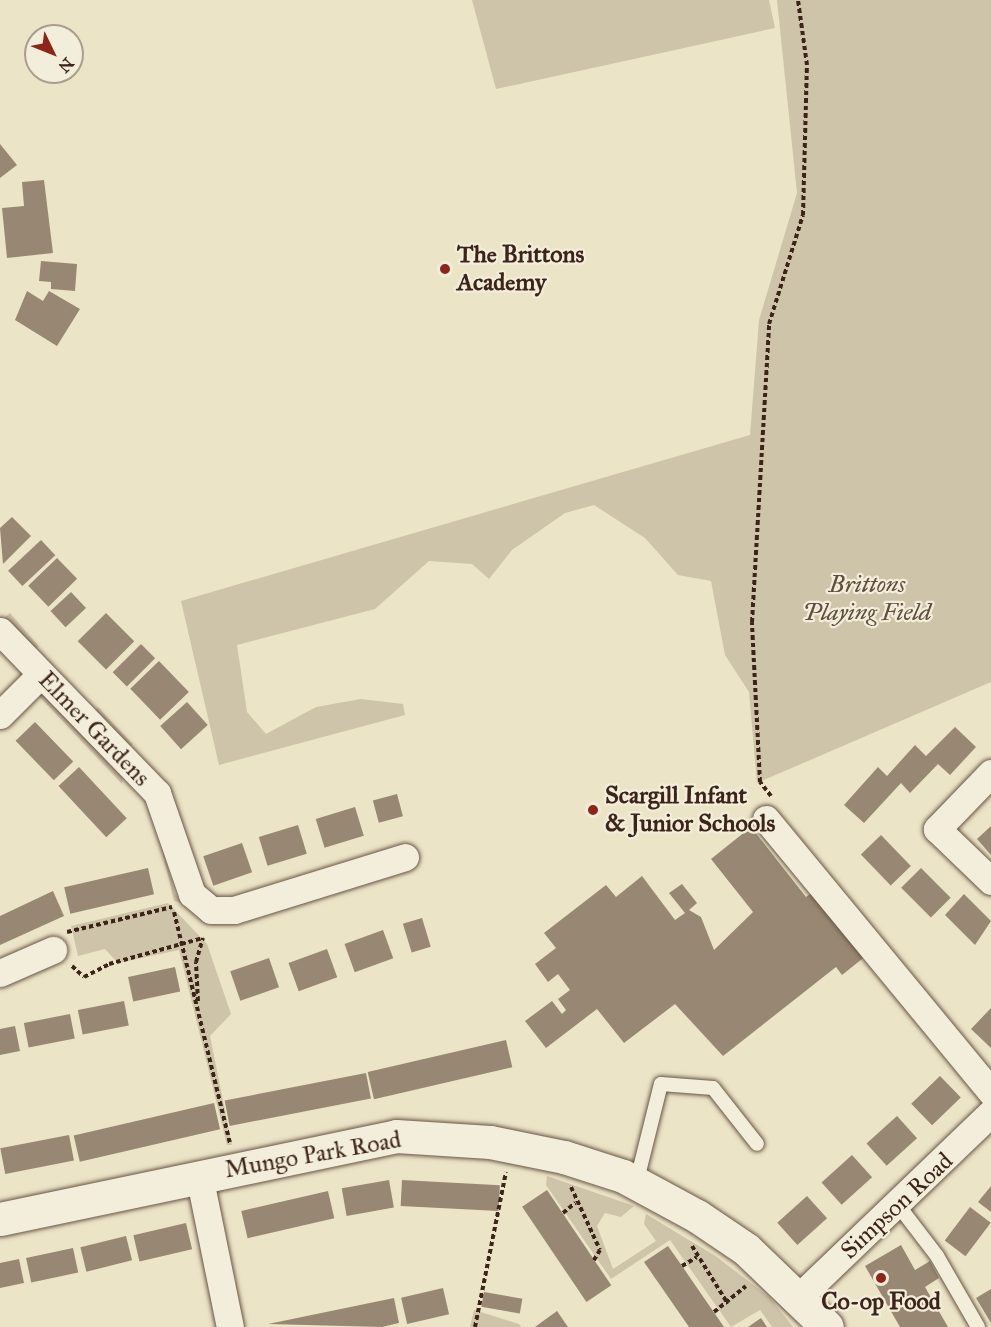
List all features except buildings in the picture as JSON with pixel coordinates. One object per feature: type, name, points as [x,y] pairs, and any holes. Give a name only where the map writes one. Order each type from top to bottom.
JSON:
[{"type":"street","name":"Elmer Gardens","points":[[0,631],[157,793],[183,901]]},
{"type":"street","points":[[0,715],[41,674]]},
{"type":"street","points":[[991,773],[937,829],[991,881]]},
{"type":"street","points":[[766,819],[991,1092]]},
{"type":"street","points":[[183,901],[212,910],[234,910],[405,857]]},
{"type":"street","points":[[0,973],[53,950]]},
{"type":"street","name":"Simpson Road","points":[[800,1296],[898,1205],[991,1113]]},
{"type":"street","name":"Mungo Park Road","points":[[0,1219],[199,1175],[396,1136],[510,1146],[564,1157],[636,1184],[697,1216],[766,1266],[800,1296],[827,1327]]},
{"type":"street","points":[[199,1175],[230,1327]]},
{"type":"lane","points":[[636,1184],[661,1084],[713,1088],[757,1144]]},
{"type":"lane","points":[[898,1205],[937,1256],[978,1327]]},
{"type":"path","points":[[760,782],[752,622],[769,324],[804,215],[808,134],[798,0]]},
{"type":"path","points":[[203,939],[182,946],[110,964],[84,977],[53,950],[69,930],[183,901],[182,946],[235,1168]]},
{"type":"path","points":[[198,1012],[196,962],[203,939],[207,934]]},
{"type":"path","points":[[475,1327],[510,1146]]},
{"type":"path","points":[[564,1157],[575,1203],[600,1250],[594,1260]]},
{"type":"path","points":[[562,1213],[575,1203]]},
{"type":"path","points":[[697,1216],[692,1249],[728,1304]]},
{"type":"path","points":[[682,1266],[697,1257]]},
{"type":"path","points":[[714,1312],[728,1304],[766,1266]]},
{"type":"green space","points":[[472,0],[769,0],[775,28],[496,89]]},
{"type":"green space","name":"Brittons Playing Field","points":[[777,0],[991,0],[991,682],[757,783],[749,692],[725,655],[711,581],[678,575],[645,538],[594,505],[565,513],[512,550],[489,579],[472,564],[429,561],[375,609],[237,645],[247,712],[266,734],[316,707],[361,699],[403,704],[405,715],[219,765],[181,601],[750,435],[759,320],[797,193]]},
{"type":"green space","points":[[10,613],[39,646],[31,653],[2,620]]},
{"type":"green space","points":[[44,692],[124,774],[122,784],[37,694]]},
{"type":"green space","points":[[98,707],[133,744],[127,750],[92,712]]},
{"type":"green space","points":[[153,812],[175,894],[182,903],[174,901]]},
{"type":"green space","points":[[168,903],[207,944],[231,1014],[210,1036],[232,1145],[227,1145],[179,950],[118,963],[105,949],[78,956],[71,926]]},
{"type":"green space","points":[[547,1176],[634,1206],[621,1217],[605,1213],[597,1226],[613,1269],[656,1241],[644,1224],[646,1214],[717,1257],[770,1298],[793,1327],[772,1327],[760,1310],[731,1327],[670,1240],[611,1279],[546,1185]]},
{"type":"green space","points":[[474,1310],[519,1324],[521,1327],[470,1327]]},
{"type":"place","name":"The Brittons Academy","points":[[445,269]]},
{"type":"place","name":"Scargill Infant & Junior Schools","points":[[593,810]]},
{"type":"place","name":"Co-op Food","points":[[881,1278]]}]
